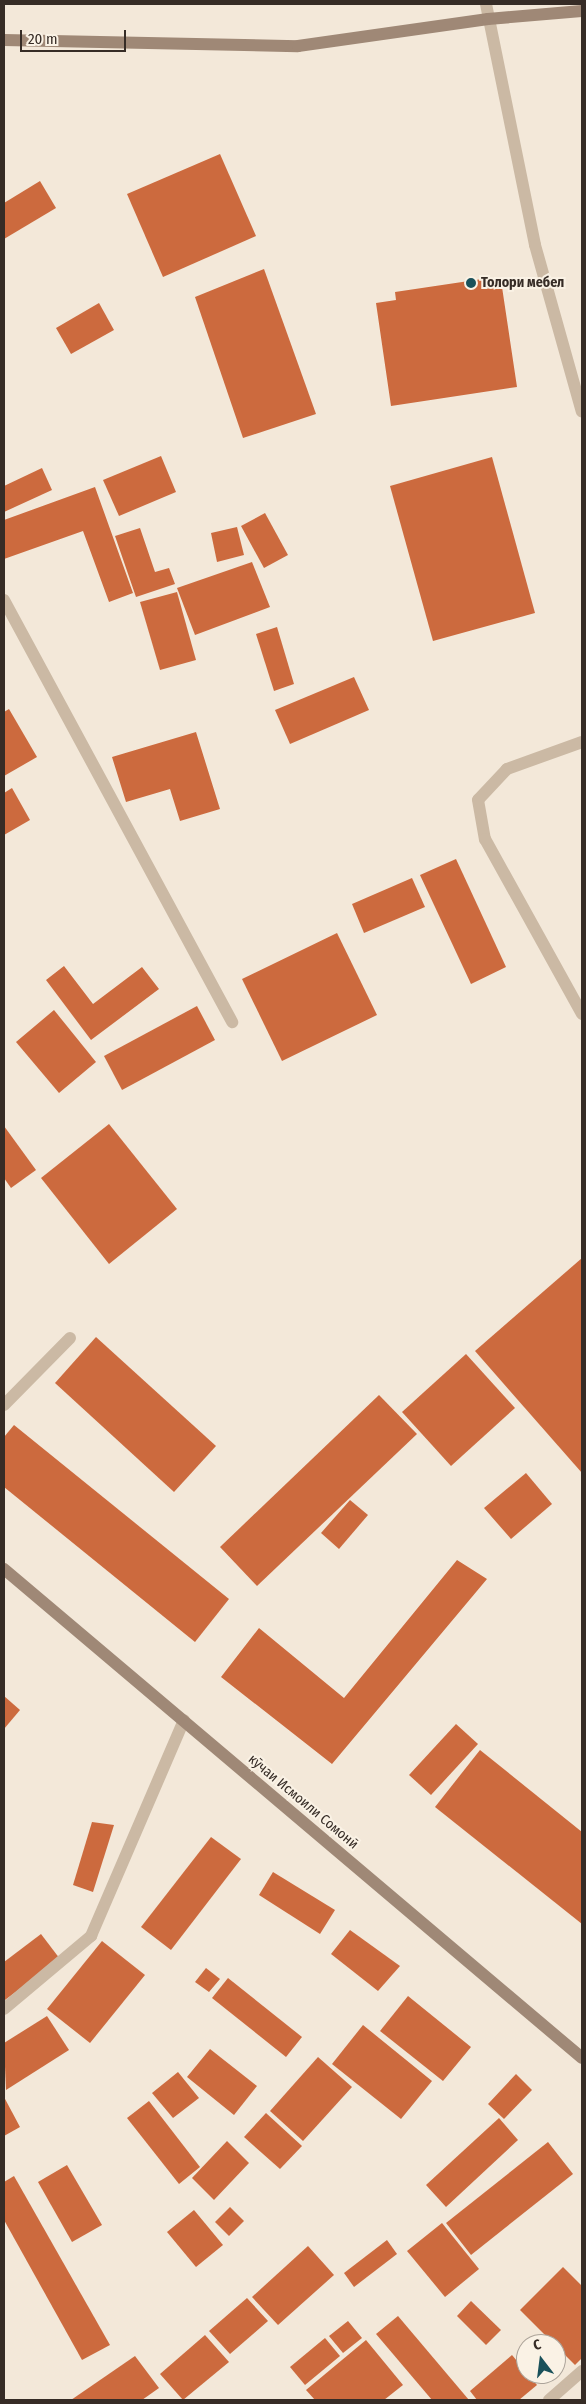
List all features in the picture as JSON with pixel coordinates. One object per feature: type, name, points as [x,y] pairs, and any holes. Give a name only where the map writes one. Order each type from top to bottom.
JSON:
[{"type":"main road","points":[[4,40],[298,46],[488,19],[582,11]]},
{"type":"main road","name":"кӯчаи Исмоили Сомонӣ","points":[[4,1569],[582,2058]]},
{"type":"street","points":[[486,4],[535,244],[582,412]]},
{"type":"street","points":[[4,600],[232,1022]]},
{"type":"street","points":[[582,742],[507,769],[478,800],[485,839],[582,1014]]},
{"type":"street","points":[[4,1405],[70,1338]]},
{"type":"street","points":[[4,2009],[91,1936],[184,1720]]},
{"type":"street","points":[[549,2400],[582,2371]]},
{"type":"building","points":[[220,154],[256,236],[163,277],[127,194]]},
{"type":"building","points":[[40,181],[56,208],[4,239],[4,203]]},
{"type":"building","points":[[264,269],[316,414],[243,438],[195,297]]},
{"type":"building","points":[[489,278],[490,288],[502,287],[517,387],[391,406],[376,303],[396,300],[395,292]]},
{"type":"building","points":[[99,303],[114,330],[71,354],[56,328]]},
{"type":"building","points":[[161,456],[176,492],[119,516],[103,480]]},
{"type":"building","points":[[492,457],[535,613],[433,641],[390,486]]},
{"type":"building","points":[[42,468],[52,490],[4,512],[4,486]]},
{"type":"building","points":[[95,487],[133,593],[109,602],[83,531],[4,559],[4,520]]},
{"type":"building","points":[[265,513],[288,555],[264,568],[241,526]]},
{"type":"building","points":[[237,527],[244,555],[217,562],[211,533]]},
{"type":"building","points":[[140,528],[155,572],[169,568],[175,584],[136,597],[115,536]]},
{"type":"building","points":[[252,562],[270,607],[195,635],[177,588]]},
{"type":"building","points":[[177,592],[196,660],[160,670],[140,602]]},
{"type":"building","points":[[277,627],[294,684],[274,691],[256,634]]},
{"type":"building","points":[[354,677],[369,710],[290,744],[275,710]]},
{"type":"building","points":[[9,709],[37,757],[4,776],[4,712]]},
{"type":"building","points":[[196,732],[220,809],[180,821],[170,789],[126,802],[112,757]]},
{"type":"building","points":[[12,788],[30,820],[4,835],[4,793]]},
{"type":"building","points":[[456,859],[506,967],[471,984],[420,875]]},
{"type":"building","points":[[412,878],[425,907],[364,933],[352,904]]},
{"type":"building","points":[[337,933],[377,1015],[282,1061],[242,979]]},
{"type":"building","points":[[64,966],[93,1004],[142,967],[159,989],[91,1040],[46,980]]},
{"type":"building","points":[[197,1006],[215,1040],[122,1090],[104,1056]]},
{"type":"building","points":[[54,1010],[96,1062],[59,1093],[16,1042]]},
{"type":"building","points":[[109,1124],[177,1209],[109,1264],[41,1178]]},
{"type":"building","points":[[4,1126],[36,1170],[11,1188],[4,1178]]},
{"type":"building","points":[[582,1258],[582,1473],[475,1351]]},
{"type":"building","points":[[96,1337],[216,1446],[174,1492],[55,1383]]},
{"type":"building","points":[[466,1354],[515,1408],[451,1466],[402,1412]]},
{"type":"building","points":[[379,1395],[417,1434],[257,1586],[220,1547]]},
{"type":"building","points":[[14,1425],[229,1599],[195,1642],[4,1487],[4,1437]]},
{"type":"building","points":[[526,1473],[552,1504],[511,1539],[484,1508]]},
{"type":"building","points":[[350,1500],[368,1515],[339,1549],[321,1533]]},
{"type":"building","points":[[457,1560],[487,1579],[332,1764],[221,1677],[259,1628],[344,1698]]},
{"type":"building","points":[[4,1696],[20,1710],[4,1729]]},
{"type":"building","points":[[456,1724],[478,1744],[431,1795],[409,1775]]},
{"type":"building","points":[[480,1750],[582,1832],[582,1924],[435,1807]]},
{"type":"building","points":[[92,1822],[114,1825],[93,1892],[73,1885]]},
{"type":"building","points":[[211,1837],[241,1859],[171,1950],[141,1927]]},
{"type":"building","points":[[273,1872],[335,1910],[320,1934],[259,1895]]},
{"type":"building","points":[[350,1930],[400,1966],[378,1991],[331,1954]]},
{"type":"building","points":[[41,1934],[60,1959],[5,2000],[4,1962]]},
{"type":"building","points":[[102,1941],[145,1975],[90,2043],[47,2009]]},
{"type":"building","points":[[206,1968],[220,1979],[209,1992],[195,1982]]},
{"type":"building","points":[[228,1978],[302,2037],[286,2057],[212,1998]]},
{"type":"building","points":[[408,1996],[471,2047],[443,2081],[380,2031]]},
{"type":"building","points":[[47,2016],[69,2050],[6,2090],[4,2043]]},
{"type":"building","points":[[363,2025],[432,2081],[401,2119],[332,2064]]},
{"type":"building","points":[[210,2049],[257,2086],[234,2115],[187,2077]]},
{"type":"building","points":[[318,2057],[352,2087],[303,2141],[270,2111]]},
{"type":"building","points":[[178,2072],[199,2098],[173,2118],[152,2093]]},
{"type":"building","points":[[516,2074],[532,2090],[504,2119],[488,2104]]},
{"type":"building","points":[[4,2097],[20,2127],[4,2136]]},
{"type":"building","points":[[149,2101],[200,2167],[179,2184],[127,2118]]},
{"type":"building","points":[[266,2113],[302,2146],[280,2169],[244,2137]]},
{"type":"building","points":[[499,2118],[518,2140],[446,2207],[426,2185]]},
{"type":"building","points":[[227,2141],[249,2163],[214,2200],[192,2178]]},
{"type":"building","points":[[548,2142],[573,2174],[471,2255],[446,2223]]},
{"type":"building","points":[[67,2165],[102,2225],[72,2242],[38,2182]]},
{"type":"building","points":[[14,2176],[110,2345],[82,2360],[4,2220],[4,2182]]},
{"type":"building","points":[[230,2207],[244,2221],[229,2236],[215,2222]]},
{"type":"building","points":[[194,2210],[223,2245],[196,2267],[167,2232]]},
{"type":"building","points":[[442,2223],[479,2269],[445,2297],[407,2251]]},
{"type":"building","points":[[387,2240],[397,2254],[354,2287],[344,2273]]},
{"type":"building","points":[[308,2246],[334,2275],[278,2325],[252,2297]]},
{"type":"building","points":[[563,2267],[582,2286],[582,2358],[575,2365],[566,2356],[566,2334],[544,2334],[520,2310]]},
{"type":"building","points":[[247,2298],[268,2321],[230,2354],[209,2331]]},
{"type":"building","points":[[471,2301],[501,2330],[486,2345],[457,2316]]},
{"type":"building","points":[[398,2316],[469,2400],[432,2400],[376,2334]]},
{"type":"building","points":[[348,2321],[362,2338],[343,2353],[329,2336]]},
{"type":"building","points":[[205,2335],[229,2362],[183,2400],[160,2374]]},
{"type":"building","points":[[325,2338],[340,2356],[305,2385],[290,2367]]},
{"type":"building","points":[[366,2340],[403,2385],[384,2400],[315,2400],[306,2390]]},
{"type":"building","points":[[512,2355],[516,2360],[516,2384],[537,2385],[519,2400],[477,2400],[470,2391]]},
{"type":"building","points":[[135,2356],[159,2388],[142,2400],[71,2400]]},
{"type":"place","name":"Толори мебел","points":[[471,283]]}]
